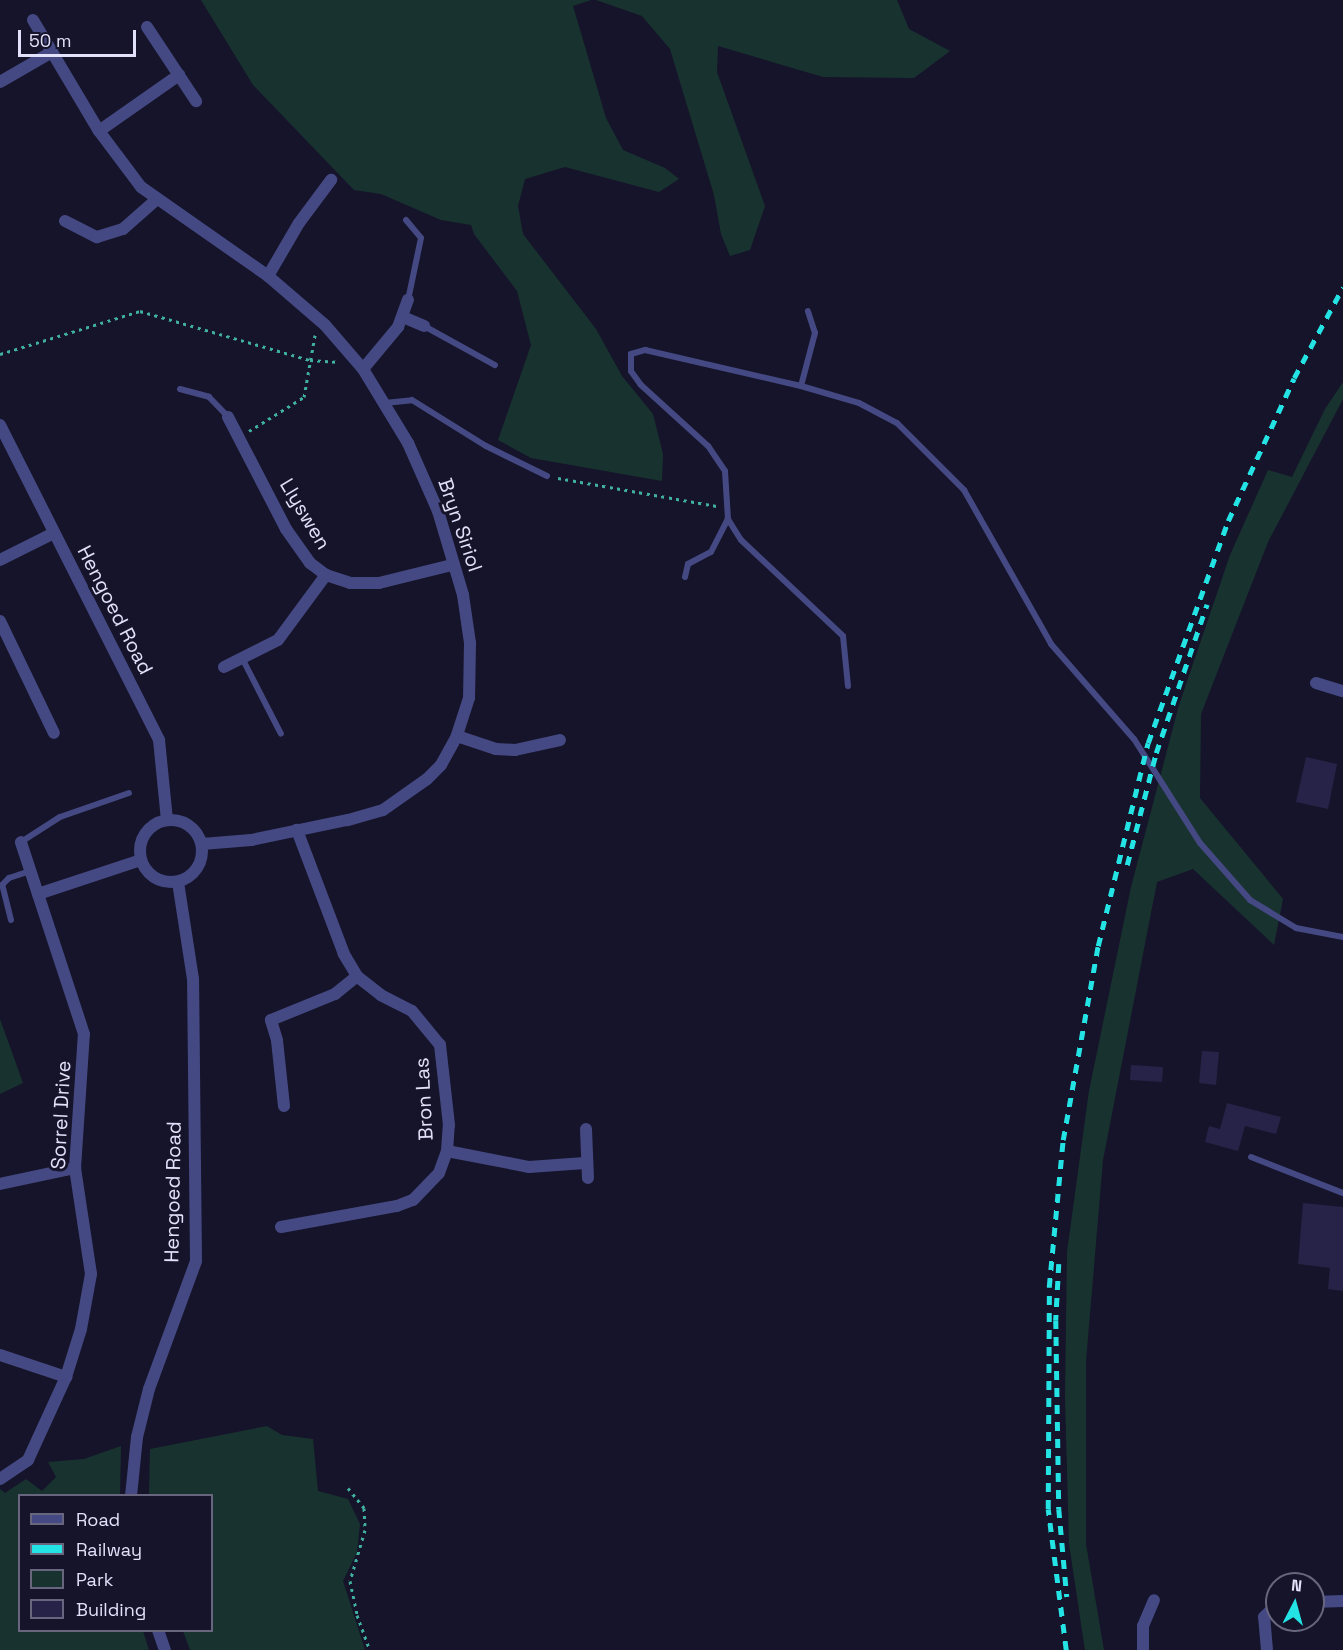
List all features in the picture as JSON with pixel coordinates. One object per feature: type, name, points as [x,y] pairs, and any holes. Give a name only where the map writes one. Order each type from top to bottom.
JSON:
[{"type":"street","name":"Bryn Siriol","points":[[33,20],[99,131],[141,187],[268,276],[318,319],[361,367],[408,443],[438,512],[452,565],[463,595],[470,643],[469,698],[457,736],[441,765],[411,793],[382,810],[297,830],[202,844]]},
{"type":"street","points":[[147,27],[196,101]]},
{"type":"street","points":[[0,82],[52,52]]},
{"type":"street","points":[[99,131],[179,75]]},
{"type":"street","points":[[268,276],[299,223],[332,180]]},
{"type":"street","points":[[65,221],[97,237],[123,229],[157,199]]},
{"type":"street","points":[[361,367],[403,317],[408,300]]},
{"type":"street","points":[[403,317],[424,326]]},
{"type":"street","name":"Llyswen","points":[[228,417],[286,529],[310,563],[326,575],[350,583],[379,583],[452,565]]},
{"type":"street","name":"Hengoed Road","points":[[0,425],[159,740],[167,820]]},
{"type":"street","points":[[0,560],[54,533]]},
{"type":"street","points":[[224,667],[278,640],[326,575]]},
{"type":"street","points":[[0,621],[54,733]]},
{"type":"street","points":[[1316,682],[1343,691]]},
{"type":"street","points":[[457,736],[496,749],[515,750],[560,740]]},
{"type":"street","points":[[167,820],[185,823],[202,844],[202,854],[195,872],[178,882],[159,880],[141,860],[142,839],[157,824],[167,820]]},
{"type":"street","name":"Bron Las","points":[[281,1227],[397,1206],[413,1200],[439,1173],[447,1151],[449,1125],[440,1045],[412,1011],[381,996],[357,976],[344,954],[297,830]]},
{"type":"street","name":"Sorrel Drive","points":[[0,1479],[28,1460],[66,1377],[81,1329],[91,1274],[75,1168],[84,1034],[21,842]]},
{"type":"street","points":[[38,894],[141,860]]},
{"type":"street","name":"Hengoed Road","points":[[131,1494],[137,1437],[149,1389],[196,1261],[193,980],[178,882]]},
{"type":"street","points":[[284,1106],[277,1040],[271,1020],[335,994],[357,976]]},
{"type":"street","points":[[586,1129],[585,1163],[588,1178]]},
{"type":"street","points":[[447,1151],[529,1167],[585,1163]]},
{"type":"street","points":[[0,1185],[75,1168]]},
{"type":"street","points":[[0,1355],[66,1377]]},
{"type":"street","points":[[1143,1650],[1143,1626],[1154,1599]]},
{"type":"street","points":[[1325,1602],[1343,1601]]},
{"type":"street","points":[[159,1632],[165,1650]]},
{"type":"street","points":[[1265,1632],[1267,1650]]},
{"type":"lane","points":[[406,220],[421,238],[408,300]]},
{"type":"lane","points":[[801,386],[815,333],[808,311]]},
{"type":"lane","points":[[424,326],[495,365]]},
{"type":"lane","points":[[848,686],[843,636],[741,540],[728,519],[725,471],[708,446],[640,385],[631,371],[631,354],[645,350],[801,386],[859,403],[897,423],[964,490],[1051,644],[1134,739],[1200,843],[1250,900],[1296,928],[1343,937]]},
{"type":"lane","points":[[180,389],[209,397],[228,417]]},
{"type":"lane","points":[[384,404],[412,400],[486,446],[547,476]]},
{"type":"lane","points":[[685,577],[688,564],[711,552],[728,519]]},
{"type":"lane","points":[[241,658],[281,734]]},
{"type":"lane","points":[[21,842],[60,817],[129,793]]},
{"type":"lane","points":[[11,920],[2,885],[9,878],[31,871]]},
{"type":"lane","points":[[1251,1157],[1343,1193]]},
{"type":"path","points":[[0,354],[140,311],[310,360],[361,367]]},
{"type":"path","points":[[239,437],[304,398],[318,319]]},
{"type":"path","points":[[547,476],[727,509]]},
{"type":"path","points":[[348,1488],[364,1508],[365,1530],[350,1581],[357,1615],[370,1650]]},
{"type":"green space","points":[[201,0],[591,0],[573,6],[606,118],[623,150],[665,168],[679,179],[659,192],[565,167],[525,179],[518,206],[523,234],[596,329],[622,376],[653,414],[663,454],[662,481],[531,458],[498,440],[531,345],[517,291],[474,234],[471,225],[441,220],[381,194],[354,190],[253,85]]},
{"type":"green space","points":[[596,0],[897,0],[909,29],[950,51],[914,78],[823,77],[718,46],[717,72],[765,206],[750,250],[730,256],[721,234],[714,195],[670,49],[642,16]]},
{"type":"green space","points":[[1343,382],[1343,399],[1268,542],[1201,714],[1200,798],[1283,899],[1274,945],[1193,869],[1157,882],[1103,1160],[1086,1361],[1086,1544],[1104,1650],[1085,1650],[1069,1544],[1065,1397],[1067,1252],[1089,1091],[1131,887],[1179,705],[1230,555],[1268,470],[1292,477],[1325,409]]},
{"type":"green space","points":[[0,1019],[23,1083],[0,1094]]},
{"type":"green space","points":[[267,1426],[282,1435],[313,1439],[318,1491],[348,1499],[360,1524],[357,1552],[343,1581],[365,1650],[190,1650],[183,1632],[213,1632],[213,1494],[149,1494],[150,1449]]},
{"type":"green space","points":[[121,1446],[120,1494],[18,1494],[18,1632],[143,1632],[149,1650],[0,1650],[0,1489],[5,1493],[26,1479],[42,1491],[56,1477],[48,1462],[84,1459]]},
{"type":"building","points":[[1306,757],[1337,764],[1328,809],[1296,802]]},
{"type":"building","points":[[1202,1051],[1219,1052],[1216,1085],[1199,1083]]},
{"type":"building","points":[[1131,1065],[1163,1067],[1162,1082],[1130,1080]]},
{"type":"building","points":[[1227,1103],[1281,1117],[1276,1134],[1245,1126],[1238,1151],[1205,1142],[1209,1126],[1220,1129]]},
{"type":"building","points":[[1303,1203],[1343,1207],[1343,1291],[1328,1289],[1330,1268],[1298,1264]]},
{"type":"railway","points":[[1066,1650],[1048,1509],[1049,1287],[1063,1140],[1098,946],[1148,743],[1228,521],[1294,378],[1343,287]]},
{"type":"railway","points":[[1127,865],[1156,753],[1207,604]]},
{"type":"railway","points":[[1059,1264],[1056,1320],[1059,1509],[1067,1597]]}]
